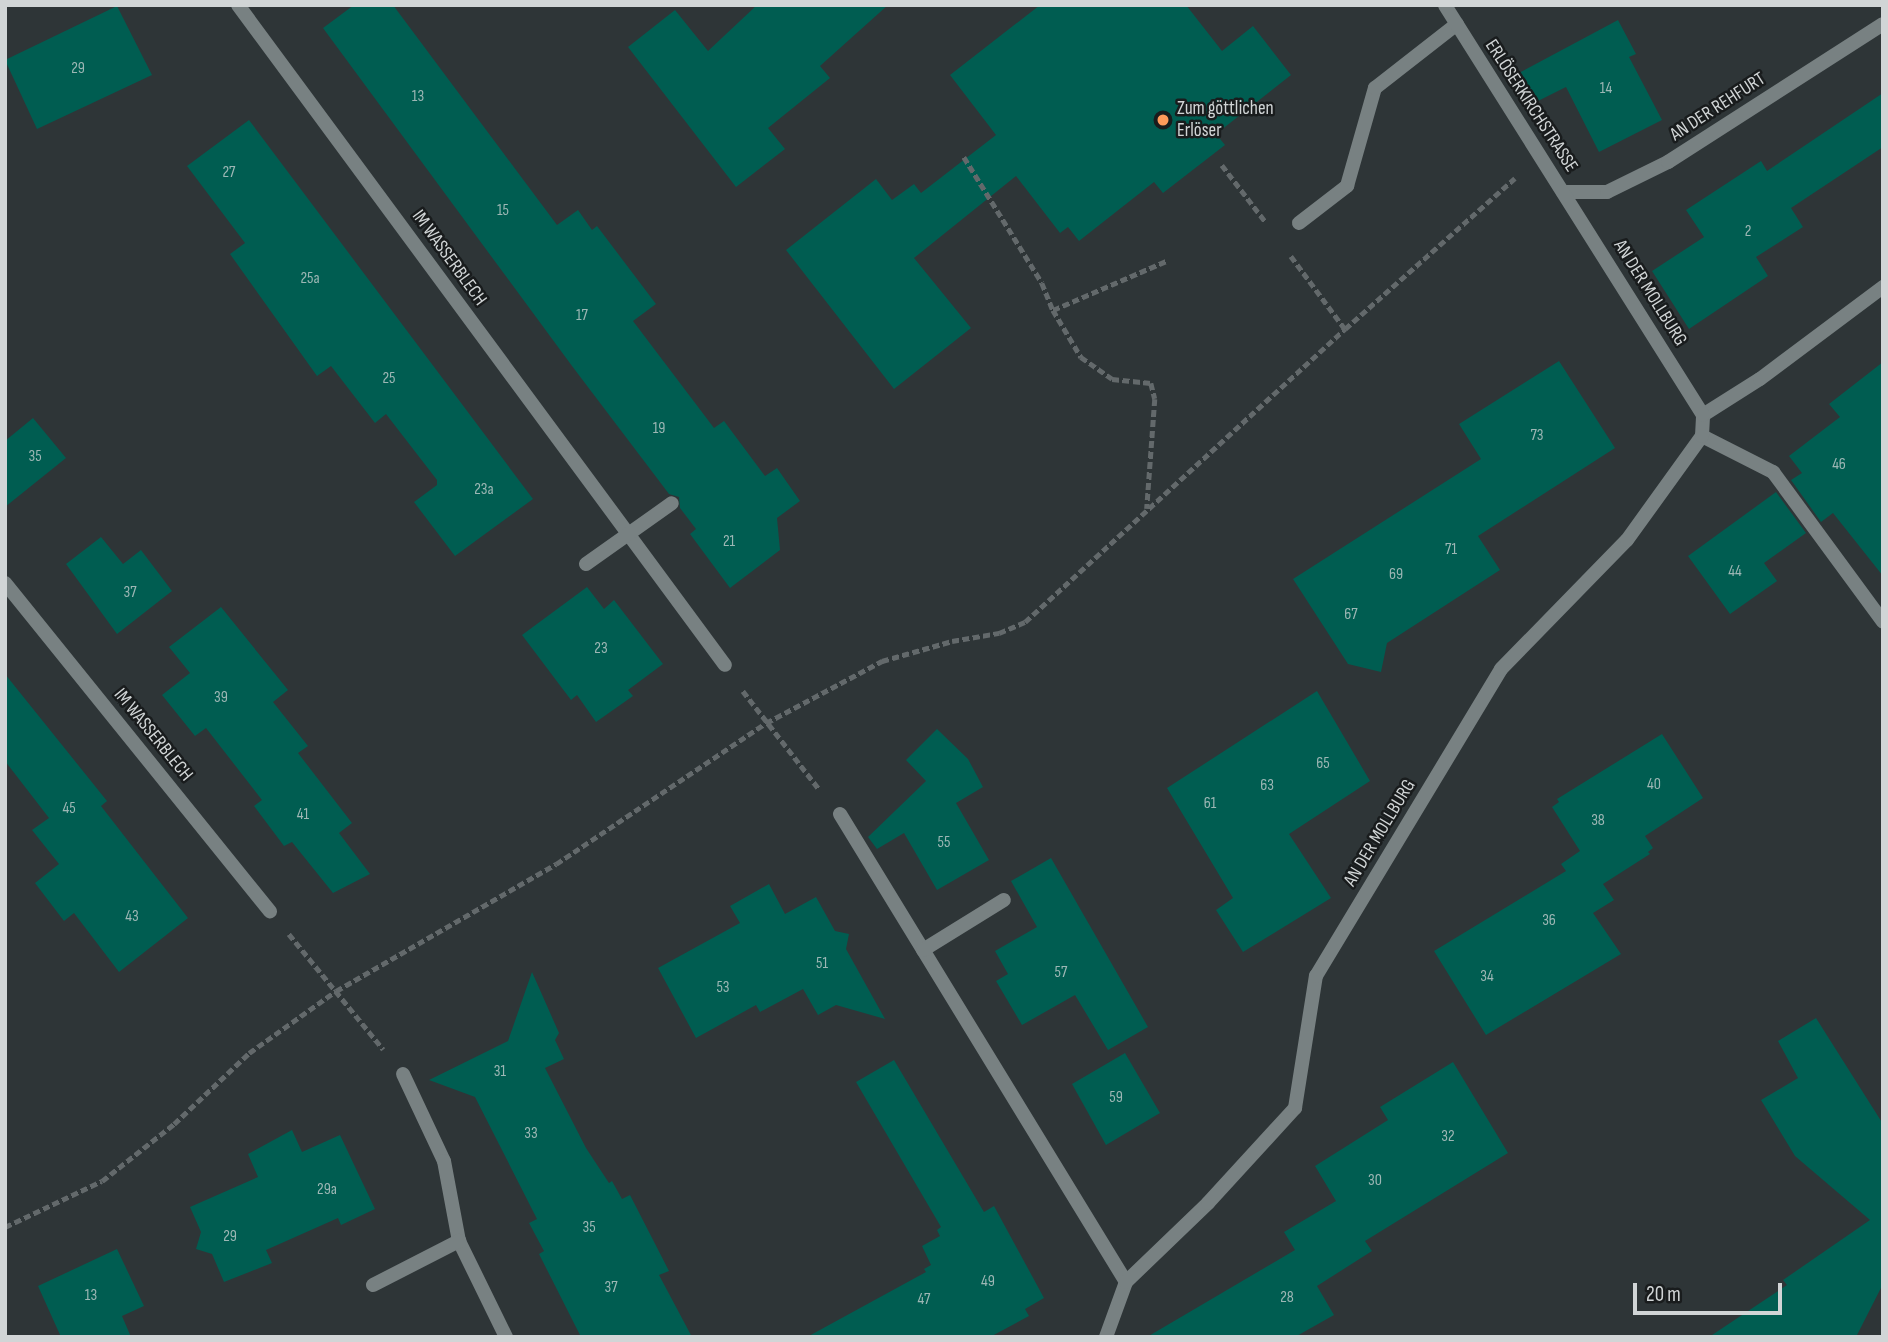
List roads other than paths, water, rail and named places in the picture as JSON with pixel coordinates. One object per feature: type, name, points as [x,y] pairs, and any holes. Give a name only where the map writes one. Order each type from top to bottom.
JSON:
[{"type":"street","name":"IM WASSERBLECH","points":[[238,5],[725,665]]},
{"type":"street","name":"ERLÖSERKIRCHSTRASSE","points":[[1445,5],[1563,192]]},
{"type":"street","points":[[1299,223],[1347,186],[1375,88],[1457,24]]},
{"type":"street","name":"AN DER REHFURT","points":[[1563,192],[1607,192],[1668,162],[1883,24]]},
{"type":"street","name":"AN DER MOLLBURG","points":[[1563,192],[1703,415]]},
{"type":"street","points":[[1883,287],[1760,379],[1703,415],[1702,436],[1773,472],[1883,622]]},
{"type":"street","name":"AN DER MOLLBURG","points":[[1105,1337],[1126,1282],[1208,1203],[1295,1108],[1316,976],[1501,670],[1627,540],[1702,436]]},
{"type":"street","points":[[586,564],[671,503]]},
{"type":"street","name":"IM WASSERBLECH","points":[[5,583],[270,911]]},
{"type":"street","points":[[840,814],[1126,1282]]},
{"type":"street","points":[[923,950],[1004,900]]},
{"type":"street","points":[[403,1074],[444,1161],[459,1241],[506,1337]]},
{"type":"street","points":[[373,1285],[459,1241]]},
{"type":"place","name":"Zum göttlichen Erlöser","points":[[1163,120]]}]
